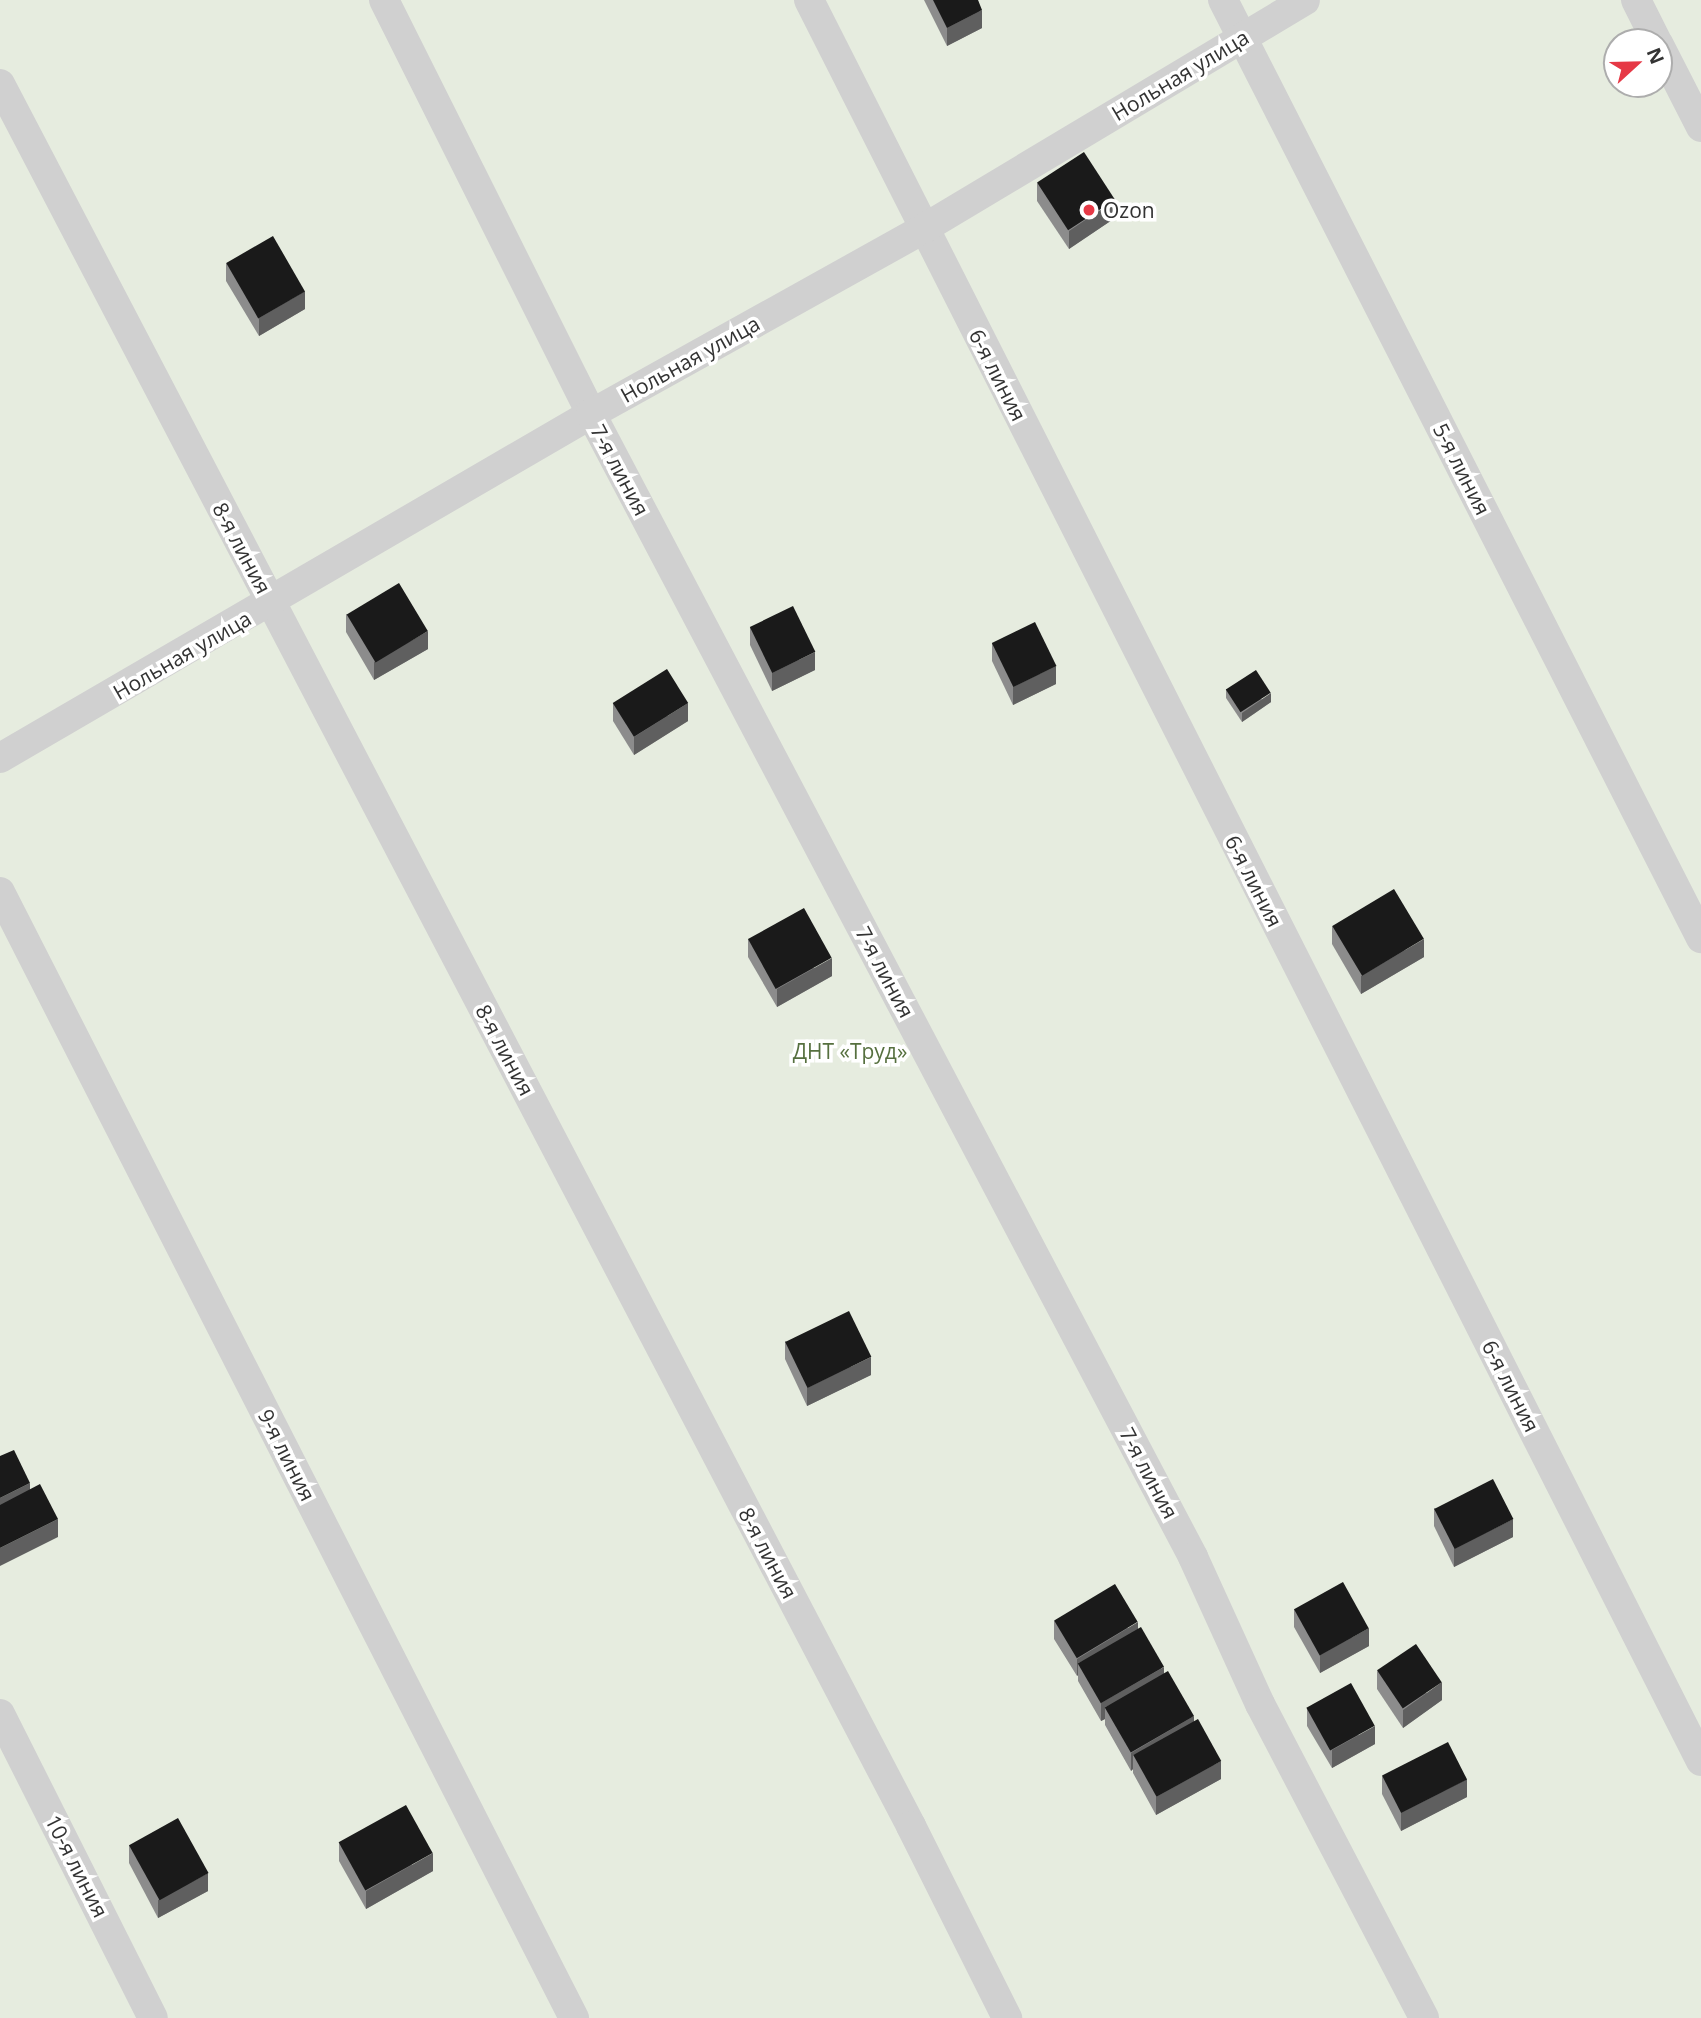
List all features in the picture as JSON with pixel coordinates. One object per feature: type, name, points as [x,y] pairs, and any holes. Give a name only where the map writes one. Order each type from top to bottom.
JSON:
[{"type":"street","name":"7-я линия","points":[[384,0],[591,414],[1193,1557],[1260,1704],[1424,2018]]},
{"type":"street","name":"6-я линия","points":[[809,0],[1701,1761]]},
{"type":"street","name":"5-я линия","points":[[1223,0],[1701,938]]},
{"type":"street","name":"Нольная улица","points":[[0,758],[272,604],[591,414],[923,229],[1305,0]]},
{"type":"street","points":[[1636,0],[1650,28]]},
{"type":"street","points":[[1673,73],[1701,127]]},
{"type":"street","name":"8-я линия","points":[[0,84],[905,1813],[1007,2018]]},
{"type":"street","name":"9-я линия","points":[[0,892],[575,2018]]},
{"type":"street","name":"10-я линия","points":[[0,1714],[153,2018]]},
{"type":"green space","name":"ДНТ «Труд»","points":[[0,0],[1701,0],[1701,2018],[0,2018]]},
{"type":"building","points":[[933,0],[978,0],[982,10],[947,28]]},
{"type":"building","points":[[1084,152],[1115,200],[1068,230],[1037,182]]},
{"type":"building","points":[[273,236],[305,291],[258,318],[226,263]]},
{"type":"building","points":[[399,583],[428,631],[376,662],[347,614]]},
{"type":"building","points":[[793,606],[815,652],[772,673],[750,627]]},
{"type":"building","points":[[1035,622],[1056,666],[1013,687],[992,643]]},
{"type":"building","points":[[667,669],[688,703],[634,737],[613,703]]},
{"type":"building","points":[[1256,670],[1271,693],[1241,712],[1226,690]]},
{"type":"building","points":[[1394,889],[1424,939],[1362,976],[1332,926]]},
{"type":"building","points":[[804,908],[832,958],[776,989],[748,939]]},
{"type":"building","points":[[849,1311],[871,1357],[808,1388],[785,1342]]},
{"type":"building","points":[[14,1450],[30,1483],[0,1498],[0,1456]]},
{"type":"building","points":[[1493,1479],[1513,1519],[1455,1549],[1434,1509]]},
{"type":"building","points":[[40,1484],[58,1519],[0,1548],[0,1505]]},
{"type":"building","points":[[1343,1582],[1369,1628],[1320,1656],[1294,1609]]},
{"type":"building","points":[[1115,1584],[1138,1622],[1077,1658],[1054,1621]]},
{"type":"building","points":[[1141,1627],[1164,1667],[1101,1703],[1078,1664]]},
{"type":"building","points":[[1416,1644],[1442,1682],[1403,1708],[1377,1670]]},
{"type":"building","points":[[1168,1671],[1194,1716],[1131,1753],[1105,1708]]},
{"type":"building","points":[[1351,1683],[1375,1726],[1330,1751],[1306,1708]]},
{"type":"building","points":[[1198,1719],[1221,1761],[1157,1797],[1133,1755]]},
{"type":"building","points":[[1448,1742],[1467,1779],[1401,1813],[1382,1776]]},
{"type":"building","points":[[406,1805],[433,1853],[365,1890],[339,1842]]},
{"type":"building","points":[[178,1818],[209,1873],[160,1900],[129,1845]]},
{"type":"place","name":"Ozon","points":[[1089,210]]}]
